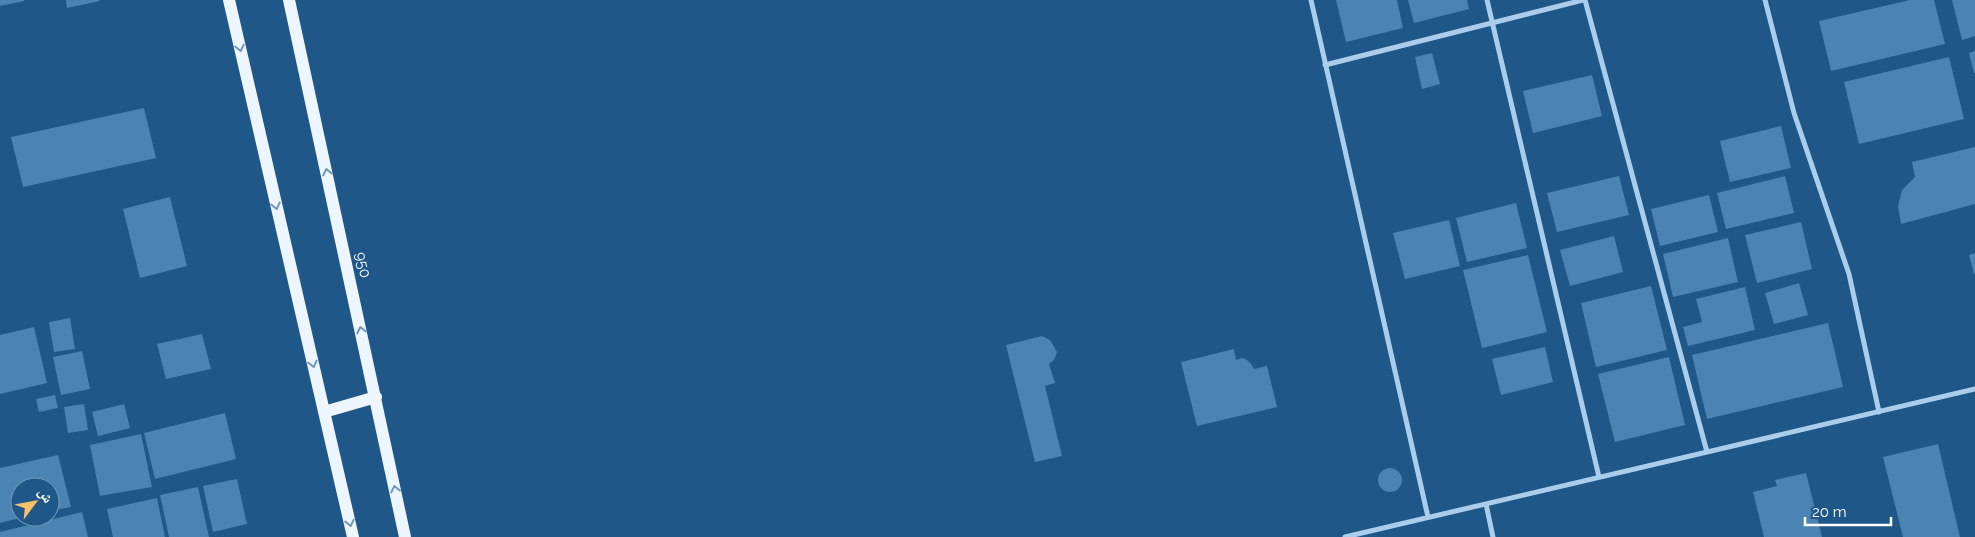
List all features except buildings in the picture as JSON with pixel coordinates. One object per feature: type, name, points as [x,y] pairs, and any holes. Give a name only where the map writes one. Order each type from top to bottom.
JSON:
[{"type":"main road","points":[[229,0],[353,537]]},
{"type":"main road","name":"950","points":[[289,0],[405,537]]},
{"type":"main road","points":[[324,412],[376,398]]},
{"type":"street","points":[[1311,0],[1428,517]]},
{"type":"street","points":[[1487,0],[1600,477]]},
{"type":"street","points":[[1325,64],[1584,0],[1707,452]]},
{"type":"street","points":[[1765,0],[1794,113],[1849,274],[1879,412]]},
{"type":"street","points":[[1345,537],[1975,389]]},
{"type":"street","points":[[1486,504],[1493,537]]}]
